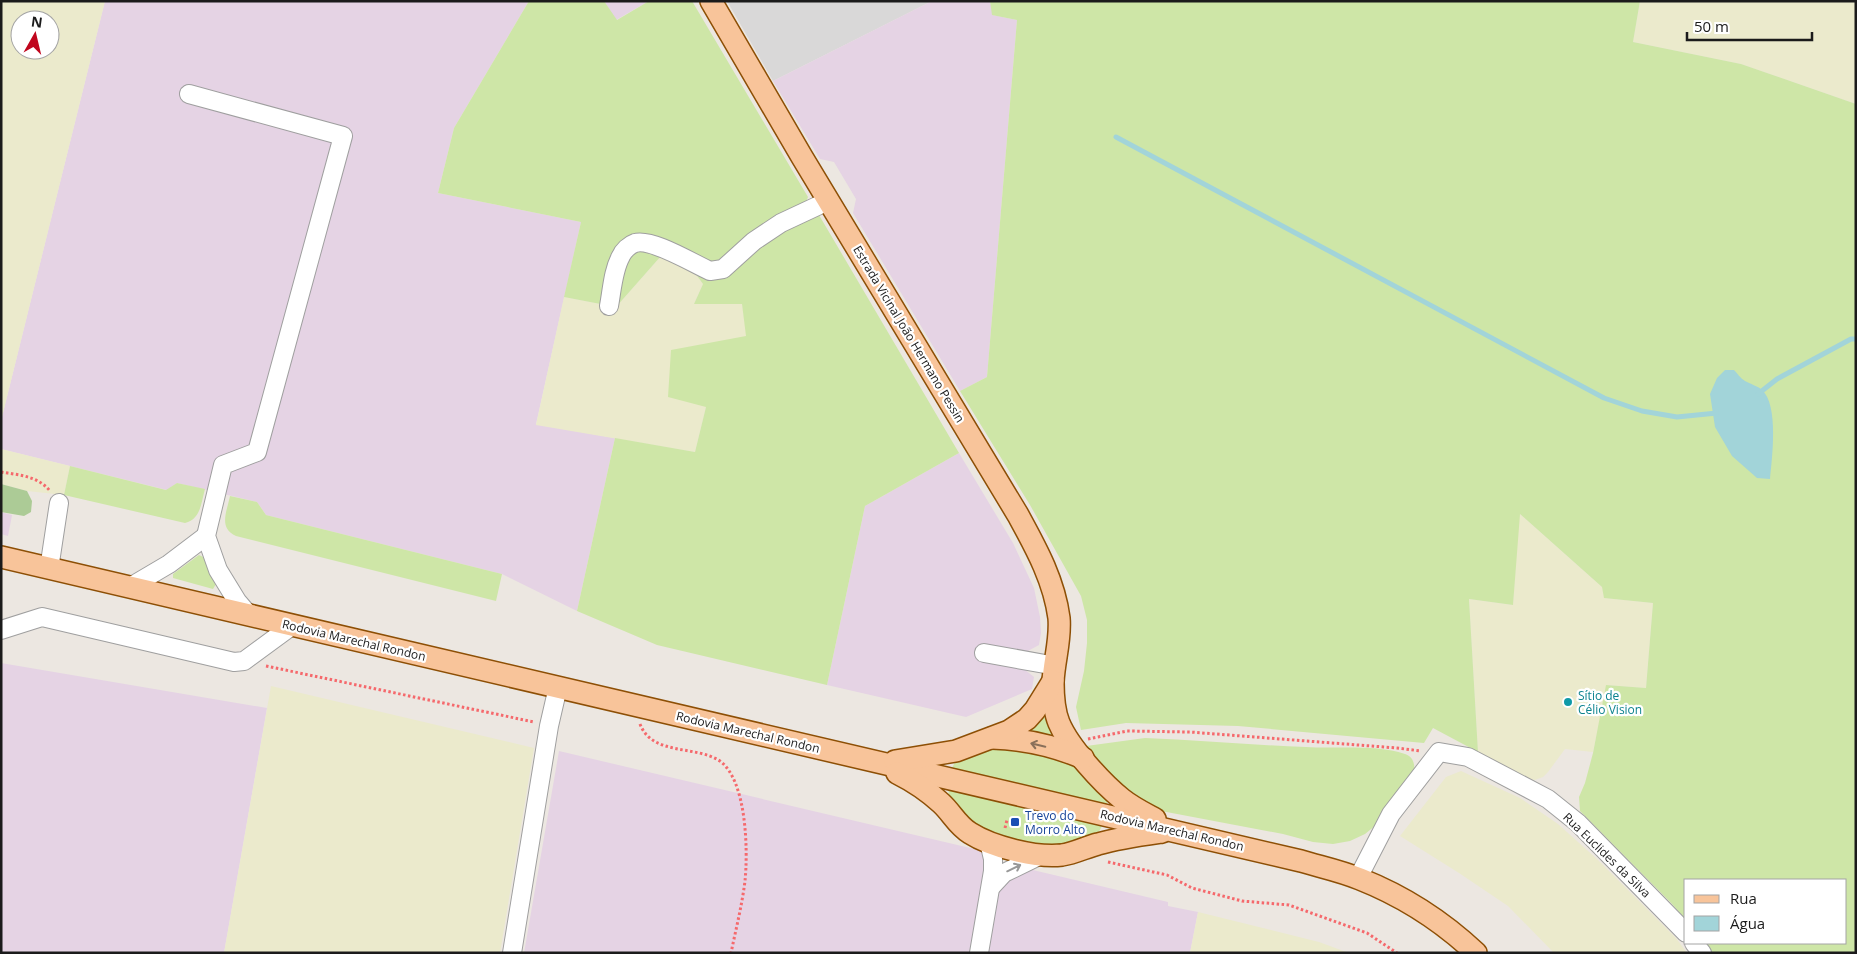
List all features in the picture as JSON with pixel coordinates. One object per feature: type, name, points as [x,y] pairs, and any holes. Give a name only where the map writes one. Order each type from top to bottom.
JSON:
[{"type":"main road","name":"Estrada Vicinal João Hermano Pessin","points":[[711,1],[828,201],[1035,546],[1049,577],[1058,609],[1060,640],[1055,674],[1058,722],[1078,751],[1110,788],[1124,800],[1175,830]]},
{"type":"main road","name":"Rodovia Marechal Rondon","points":[[1,558],[1302,861],[1358,878],[1404,900],[1447,928],[1476,953]]},
{"type":"main road","name":"Estrada Vicinal João Hermano Pessin","points":[[880,762],[916,759],[956,751],[1009,731],[1027,719],[1035,710],[1055,674]]},
{"type":"main road","points":[[992,738],[1008,738],[1066,751],[1078,751]]},
{"type":"main road","points":[[943,804],[941,776],[948,760],[956,751]]},
{"type":"main road","points":[[880,762],[920,786],[943,804],[962,828],[971,834],[989,842],[1041,855],[1098,852],[1141,835],[1175,830]]},
{"type":"main road","points":[[1098,852],[1112,816],[1113,798],[1110,788]]},
{"type":"street","points":[[189,94],[343,136],[257,452],[223,465],[206,536],[218,570],[237,601],[249,615]]},
{"type":"street","points":[[608,306],[621,256],[626,248],[635,243],[646,243],[658,247],[716,272],[754,241],[781,223],[828,201]]},
{"type":"street","points":[[49,568],[59,503]]},
{"type":"street","points":[[130,587],[169,564],[206,536]]},
{"type":"street","points":[[1,630],[42,617],[234,662],[244,661],[293,626]]},
{"type":"street","points":[[984,653],[1055,674]]},
{"type":"street","points":[[512,953],[558,687]]},
{"type":"street","points":[[1358,878],[1391,814],[1439,752]]},
{"type":"street","name":"Rua Euclides da Silva","points":[[1439,752],[1468,757],[1548,799],[1578,823],[1684,931]]},
{"type":"street","points":[[979,953],[993,859],[989,842]]},
{"type":"street","points":[[990,887],[1004,873],[1041,855]]},
{"type":"path","points":[[1,472],[34,479],[44,484],[59,503]]},
{"type":"path","points":[[244,661],[550,726]]},
{"type":"path","points":[[632,705],[642,731],[649,739],[720,761],[727,768],[735,783],[739,794],[747,856],[745,882],[731,953]]},
{"type":"path","points":[[1078,751],[1090,738],[1127,731],[1190,732],[1439,752]]},
{"type":"path","points":[[1098,852],[1167,876],[1192,888],[1242,901],[1289,905],[1366,933],[1398,953]]},
{"type":"shaded area","points":[[105,1],[529,1],[454,128],[438,193],[581,222],[536,424],[615,438],[577,611],[502,574],[266,515],[257,502],[177,483],[167,490],[1,449],[1,421]]},
{"type":"shaded area","points":[[604,1],[649,1],[616,20]]},
{"type":"shaded area","points":[[727,1],[932,1],[773,81]]},
{"type":"shaded area","points":[[932,1],[990,1],[993,15],[1017,20],[987,377],[960,391],[853,213],[856,199],[834,162],[820,159],[773,81]]},
{"type":"shaded area","points":[[959,453],[1013,543],[1034,588],[1041,633],[1039,645],[1026,652],[1024,669],[1034,677],[1032,689],[966,717],[827,685],[865,506]]},
{"type":"shaded area","points":[[1,512],[12,515],[8,536],[1,534]]},
{"type":"shaded area","points":[[1,663],[267,708],[224,953],[1,953]]},
{"type":"shaded area","points":[[559,751],[983,851],[987,859],[1168,902],[1168,906],[1198,912],[1190,953],[524,953]]},
{"type":"green space","points":[[1,1],[105,1],[1,421]]},
{"type":"green space","points":[[529,1],[604,1],[617,20],[649,1],[692,1],[808,197],[785,228],[819,215],[959,453],[865,506],[827,685],[657,645],[577,611],[615,438],[695,452],[706,407],[668,397],[671,350],[746,336],[742,304],[694,304],[703,284],[695,273],[661,256],[616,307],[564,297],[581,222],[438,193],[454,128]]},
{"type":"green space","points":[[990,1],[1640,1],[1633,42],[1741,64],[1856,104],[1856,953],[1713,953],[1706,944],[1847,944],[1847,879],[1684,879],[1684,918],[1580,811],[1579,797],[1593,753],[1606,685],[1646,688],[1653,603],[1604,598],[1602,587],[1520,514],[1513,605],[1469,599],[1478,752],[1433,728],[1424,743],[1238,726],[1126,723],[1081,730],[1076,707],[1084,671],[1087,620],[1081,596],[1030,505],[960,391],[987,377],[1017,20],[992,15]]},
{"type":"green space","points":[[1640,1],[1856,1],[1856,104],[1741,64],[1633,42]]},
{"type":"green space","points":[[661,256],[695,273],[703,284],[694,304],[742,304],[747,336],[706,407],[695,452],[536,425],[564,297],[616,307]]},
{"type":"green space","points":[[1,449],[70,466],[64,495],[27,491],[1,484]]},
{"type":"green space","points":[[70,466],[166,490],[177,483],[205,489],[197,514],[185,523],[64,495]]},
{"type":"green space","points":[[1,484],[27,491],[32,501],[31,512],[24,516],[1,512]]},
{"type":"green space","points":[[230,496],[257,502],[266,515],[502,574],[496,601],[236,536],[230,533],[225,524]]},
{"type":"green space","points":[[1519,513],[1602,587],[1605,598],[1653,603],[1646,688],[1607,685],[1593,752],[1565,749],[1548,772],[1543,777],[1535,780],[1526,778],[1478,752],[1469,599],[1513,605]]},
{"type":"green space","points":[[199,555],[203,557],[216,584],[213,589],[173,578],[173,574]]},
{"type":"green space","points":[[271,686],[534,748],[500,953],[224,953]]},
{"type":"green space","name":"Trevo do Morro Alto","points":[[1049,700],[1107,799],[1107,815],[1100,830],[1094,837],[1059,850],[982,836],[949,800],[948,782],[950,772],[955,762],[964,755]]},
{"type":"green space","points":[[1145,738],[1382,749],[1408,755],[1413,762],[1414,773],[1376,825],[1365,834],[1350,841],[1333,844],[1313,842],[1283,834],[1156,810],[1139,804],[1079,747]]},
{"type":"green space","points":[[1461,771],[1520,798],[1558,824],[1597,859],[1676,938],[1687,953],[1554,953],[1508,906],[1400,836],[1446,777]]},
{"type":"green space","points":[[1198,912],[1319,942],[1349,953],[1190,953]]},
{"type":"water","points":[[1725,370],[1734,370],[1743,380],[1762,390],[1767,397],[1773,419],[1770,479],[1757,478],[1732,456],[1715,427],[1710,394],[1717,378]]},
{"type":"waterway","points":[[1116,137],[1604,398],[1642,411],[1677,417],[1717,413]]},
{"type":"waterway","points":[[1758,394],[1777,379],[1851,339],[1856,339]]},
{"type":"place","name":"Sítio de Célio Vision","points":[[1568,702]]},
{"type":"place","name":"Trevo do Morro Alto","points":[[1015,822]]}]
